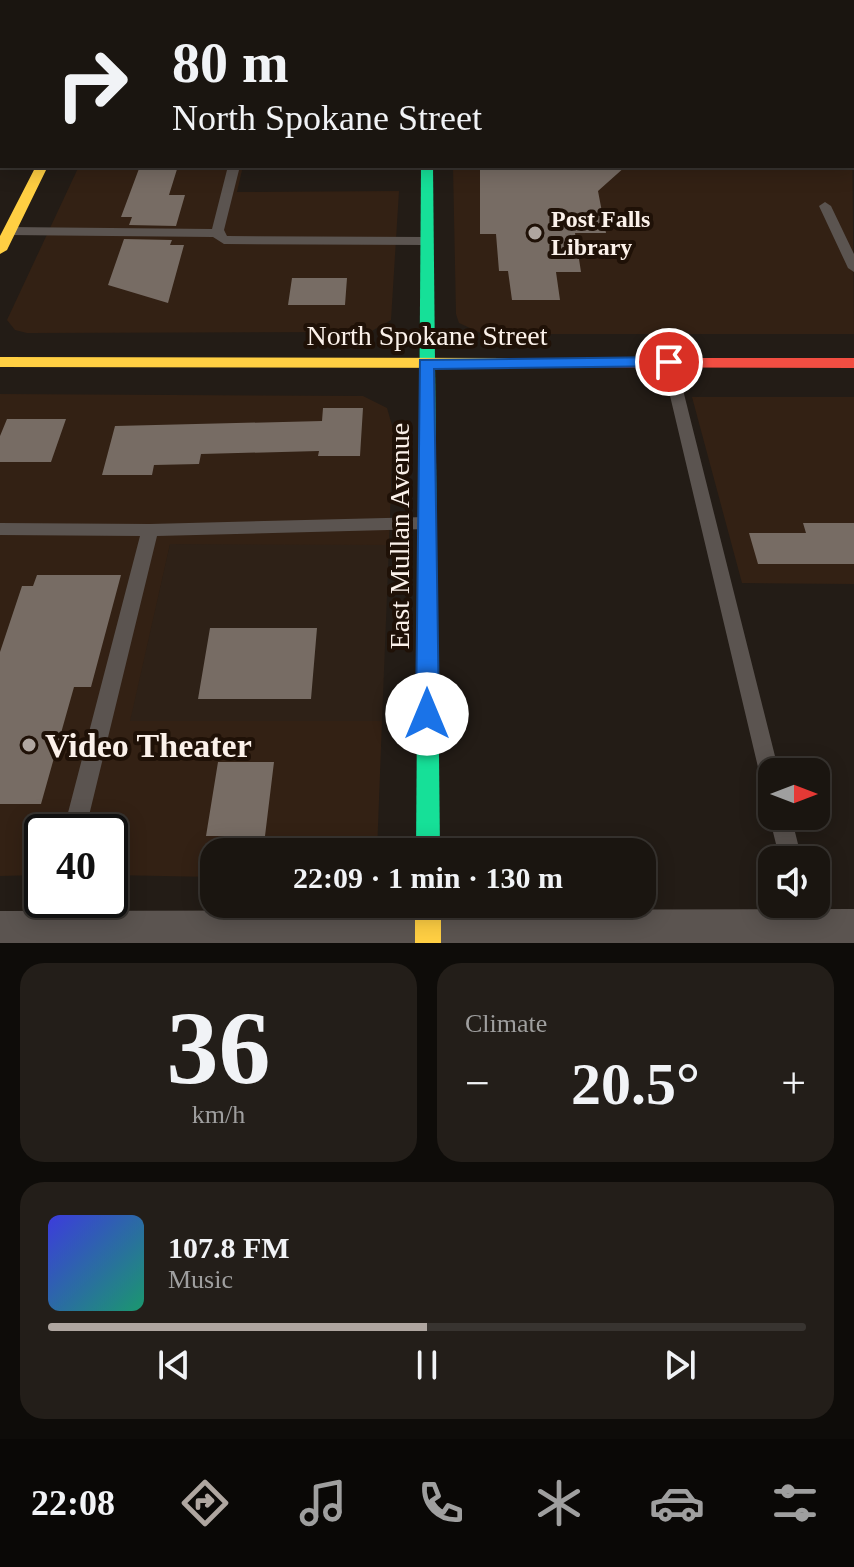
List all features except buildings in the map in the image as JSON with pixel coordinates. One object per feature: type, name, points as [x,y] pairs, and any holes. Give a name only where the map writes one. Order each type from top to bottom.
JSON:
[{"type":"main road","points":[[4,239],[41,168]]},
{"type":"main road","name":"East Mullan Avenue","points":[[427,168],[428,838]]},
{"type":"main road","name":"North Spokane Street","points":[[0,362],[854,363]]},
{"type":"street","points":[[0,934],[50,926],[807,926],[854,932]]},
{"type":"lane","points":[[218,233],[234,168]]},
{"type":"lane","points":[[825,206],[854,268]]},
{"type":"lane","points":[[4,239],[218,233]]},
{"type":"lane","points":[[218,233],[224,240],[426,241]]},
{"type":"lane","points":[[669,362],[766,758]]},
{"type":"lane","points":[[0,529],[150,530],[427,523]]},
{"type":"lane","points":[[79,814],[150,530]]},
{"type":"shaded area","points":[[78,168],[243,168],[237,192],[399,191],[391,320],[370,332],[27,333],[15,330],[7,320]]},
{"type":"shaded area","points":[[453,168],[852,168],[854,334],[483,334],[459,323],[456,314]]},
{"type":"shaded area","points":[[0,394],[363,396],[387,408],[393,429],[389,545],[170,545],[131,720],[382,721],[378,838],[200,838],[200,877],[128,875],[128,814],[24,814],[24,875],[0,876]]},
{"type":"shaded area","points":[[692,397],[854,397],[854,584],[742,583]]},
{"type":"shaded area","points":[[170,544],[389,545],[382,721],[130,721]]},
{"type":"traffic: fast","points":[[427,168],[428,838]]},
{"type":"traffic: slow","points":[[0,250],[41,168]]},
{"type":"traffic: slow","points":[[0,362],[524,363]]},
{"type":"traffic: slow","points":[[428,918],[428,943]]},
{"type":"traffic: jam","points":[[524,363],[854,363]]},
{"type":"place","name":"Post Falls Library","points":[[535,233]]},
{"type":"place","name":"Video Theater","points":[[29,745]]},
{"type":"route","points":[[427,714],[426,363],[669,362]]}]
